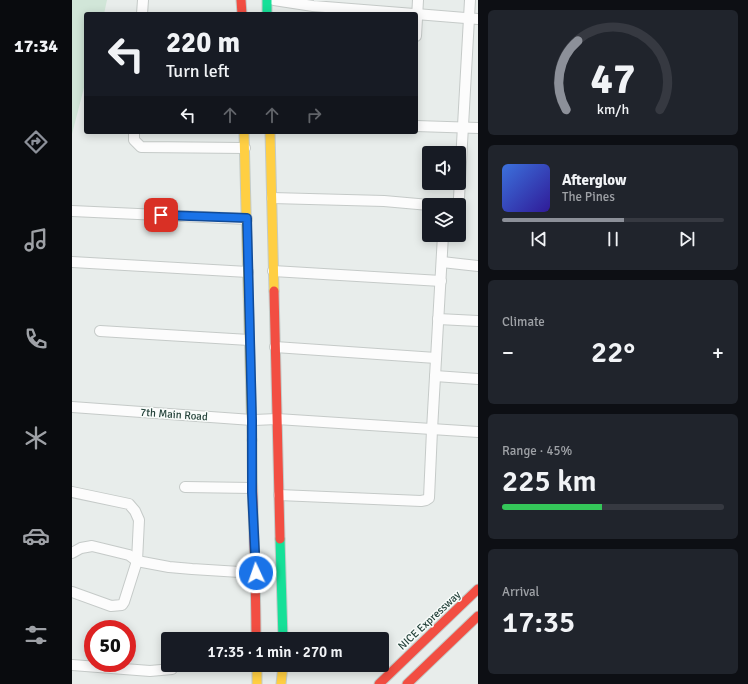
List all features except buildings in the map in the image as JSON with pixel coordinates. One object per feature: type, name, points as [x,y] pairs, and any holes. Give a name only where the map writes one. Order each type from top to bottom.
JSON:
[{"type":"main road","points":[[241,0],[242,12]]},
{"type":"main road","points":[[267,0],[267,12]]},
{"type":"main road","points":[[244,134],[252,420],[252,488],[256,573],[256,632]]},
{"type":"main road","points":[[270,134],[283,632]]},
{"type":"main road","name":"NICE Expressway","points":[[379,684],[478,590]]},
{"type":"main road","points":[[407,684],[478,616]]},
{"type":"main road","points":[[257,672],[257,684]]},
{"type":"main road","points":[[281,684],[282,672]]},
{"type":"street","points":[[142,12],[143,0]]},
{"type":"street","points":[[274,0],[313,7],[365,8],[399,12]]},
{"type":"street","points":[[416,12],[418,0]]},
{"type":"street","points":[[459,198],[474,18],[470,0]]},
{"type":"street","points":[[418,14],[474,18]]},
{"type":"street","points":[[418,126],[478,128]]},
{"type":"street","points":[[134,134],[134,140],[141,147],[245,148]]},
{"type":"street","points":[[272,198],[422,205]]},
{"type":"street","points":[[72,211],[247,218]]},
{"type":"street","points":[[279,495],[426,500],[430,498],[432,430],[443,242]]},
{"type":"street","points":[[72,262],[248,272]]},
{"type":"street","points":[[442,262],[478,266]]},
{"type":"street","points":[[273,271],[441,281]]},
{"type":"street","points":[[438,319],[478,321]]},
{"type":"street","points":[[100,332],[249,340]]},
{"type":"street","points":[[275,347],[436,358]]},
{"type":"street","points":[[435,376],[478,379]]},
{"type":"street","name":"7th Main Road","points":[[72,407],[252,420],[277,419],[478,432]]},
{"type":"street","points":[[185,487],[252,488]]},
{"type":"street","points":[[72,492],[129,504],[135,510],[139,520],[137,561],[122,605],[111,606],[72,592]]},
{"type":"street","points":[[72,553],[81,548],[92,546],[129,555],[137,561],[192,569],[256,573]]},
{"type":"street","points":[[72,665],[150,671],[161,670]]},
{"type":"green space","points":[[72,0],[107,0],[104,12],[84,12],[84,88],[72,134]]},
{"type":"traffic: fast","points":[[267,0],[267,12]]},
{"type":"traffic: fast","points":[[280,539],[283,632]]},
{"type":"traffic: slow","points":[[244,134],[252,440]]},
{"type":"traffic: slow","points":[[270,134],[274,291]]},
{"type":"traffic: slow","points":[[257,672],[257,684]]},
{"type":"traffic: slow","points":[[281,684],[282,672]]},
{"type":"traffic: jam","points":[[241,0],[242,12]]},
{"type":"traffic: jam","points":[[274,291],[280,539]]},
{"type":"traffic: jam","points":[[252,440],[256,632]]},
{"type":"traffic: jam","points":[[379,684],[478,589]]},
{"type":"traffic: jam","points":[[407,684],[478,616]]},
{"type":"route","points":[[161,215],[247,218],[252,420],[252,492],[256,573]]}]
